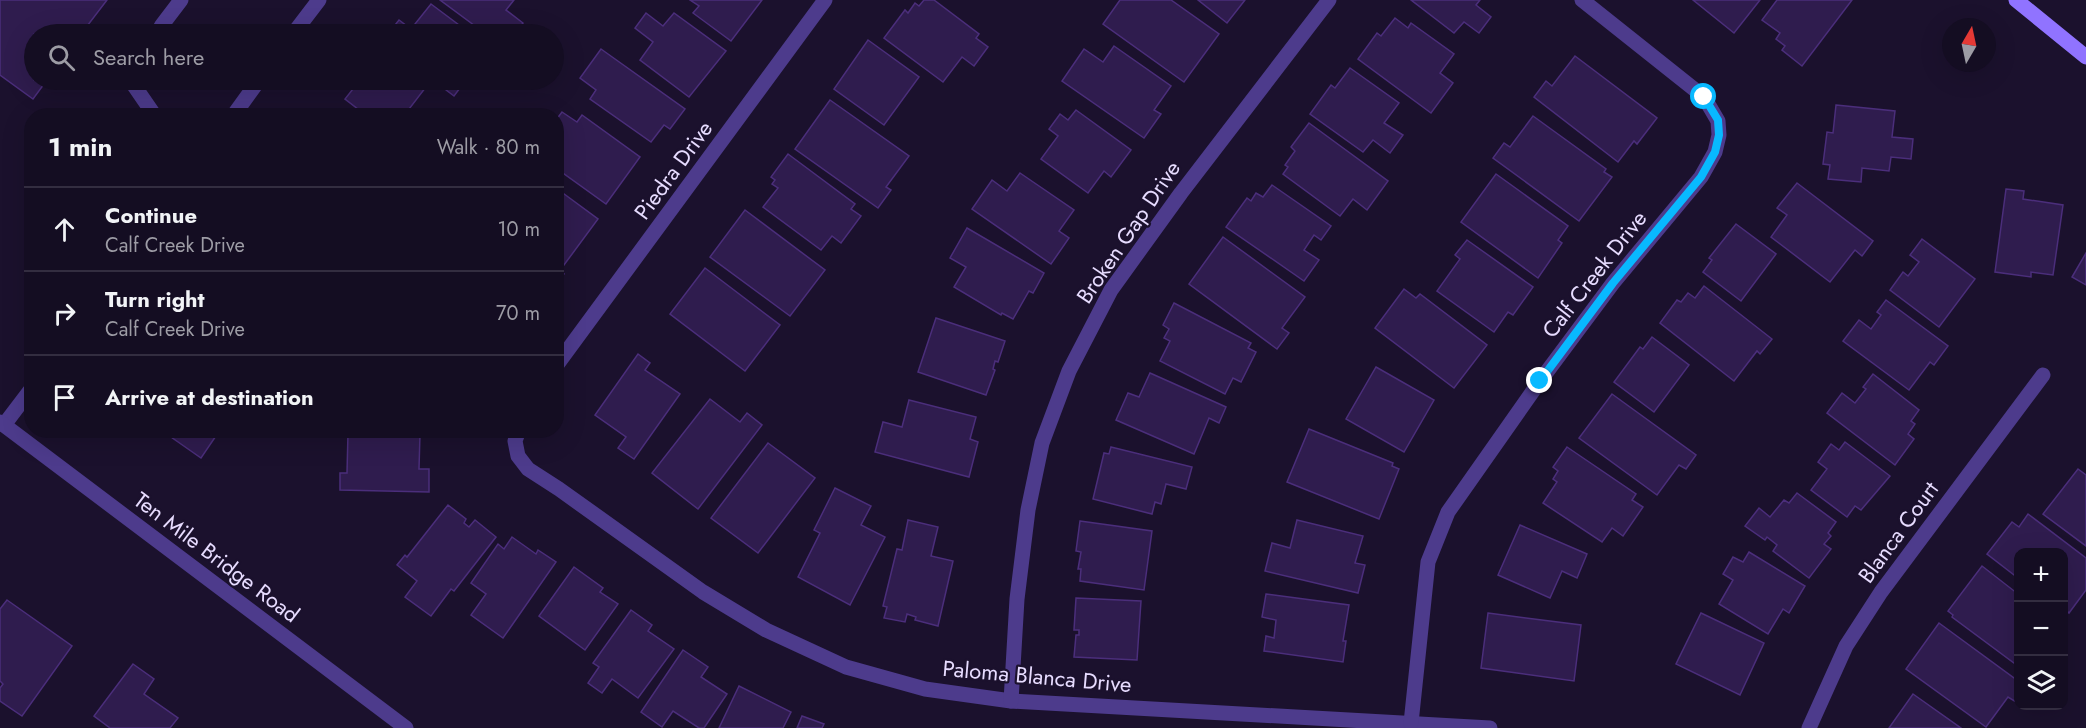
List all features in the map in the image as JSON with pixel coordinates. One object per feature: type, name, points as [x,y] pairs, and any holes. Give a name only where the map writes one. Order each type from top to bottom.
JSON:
[{"type":"main road","points":[[2016,0],[2086,57]]},
{"type":"street","points":[[163,24],[182,0]]},
{"type":"street","points":[[301,24],[319,0]]},
{"type":"street","name":"Piedra Drive","points":[[564,355],[825,0]]},
{"type":"street","name":"Broken Gap Drive","points":[[1011,701],[1017,599],[1028,510],[1042,443],[1069,371],[1111,290],[1180,193],[1329,0]]},
{"type":"street","name":"Calf Creek Drive","points":[[1411,723],[1428,562],[1448,512],[1540,381],[1600,301],[1701,177],[1715,152],[1719,135],[1718,120],[1704,97],[1582,0]]},
{"type":"street","points":[[137,90],[150,108]]},
{"type":"street","points":[[238,108],[252,90]]},
{"type":"street","name":"Blanca Court","points":[[1809,728],[1846,646],[1881,592],[2043,375]]},
{"type":"street","points":[[2,424],[24,398]]},
{"type":"street","name":"Ten Mile Bridge Road","points":[[2,424],[406,728]]},
{"type":"street","name":"Paloma Blanca Drive","points":[[517,438],[518,456],[528,469],[560,489],[703,592],[766,630],[846,667],[925,689],[1011,701],[1490,728]]},
{"type":"building","points":[[0,0],[107,0],[89,24],[24,24],[24,90],[40,90],[33,99],[0,75]]},
{"type":"building","points":[[440,0],[514,0],[506,10],[523,23],[522,24],[472,24]]},
{"type":"building","points":[[690,0],[762,0],[731,41],[693,13],[699,6]]},
{"type":"building","points":[[924,0],[934,0],[979,34],[976,38],[988,47],[974,66],[962,57],[943,82],[884,38],[905,10],[908,13],[915,3],[919,6]]},
{"type":"building","points":[[1120,0],[1171,0],[1219,34],[1184,82],[1103,24]]},
{"type":"building","points":[[1198,0],[1245,0],[1227,23]]},
{"type":"building","points":[[1411,0],[1480,0],[1476,5],[1491,17],[1479,33],[1464,22],[1454,33]]},
{"type":"building","points":[[1693,0],[1760,0],[1734,33]]},
{"type":"building","points":[[1777,0],[1852,0],[1802,66],[1782,50],[1785,46],[1776,39],[1780,33],[1762,20]]},
{"type":"building","points":[[431,4],[458,24],[415,24]]},
{"type":"building","points":[[646,13],[663,26],[674,13],[726,51],[689,97],[640,60],[653,42],[635,28]]},
{"type":"building","points":[[1395,18],[1408,28],[1411,23],[1454,54],[1440,73],[1453,83],[1431,113],[1358,59],[1377,33],[1381,36]]},
{"type":"building","points":[[868,40],[919,77],[884,125],[834,89]]},
{"type":"building","points":[[1114,46],[1171,86],[1154,110],[1161,114],[1144,138],[1062,81],[1084,49],[1103,62]]},
{"type":"building","points":[[601,49],[685,109],[670,129],[664,125],[651,142],[590,99],[596,90],[580,78]]},
{"type":"building","points":[[1575,56],[1657,118],[1637,144],[1634,141],[1618,162],[1534,97],[1546,81],[1552,86]]},
{"type":"building","points":[[1350,68],[1399,103],[1384,123],[1403,135],[1390,153],[1373,140],[1363,152],[1310,114],[1331,85],[1335,88]]},
{"type":"building","points":[[352,90],[424,90],[410,108],[357,108],[345,99]]},
{"type":"building","points":[[446,90],[458,90],[454,96]]},
{"type":"building","points":[[830,100],[909,156],[886,187],[891,190],[878,208],[795,149]]},
{"type":"building","points":[[1836,105],[1895,111],[1892,137],[1913,139],[1911,159],[1891,157],[1889,171],[1862,168],[1861,182],[1828,179],[1830,165],[1823,164],[1827,132],[1833,133]]},
{"type":"building","points":[[1076,110],[1131,150],[1111,177],[1104,171],[1088,193],[1041,159],[1058,136],[1049,129],[1060,114],[1068,120]]},
{"type":"building","points":[[564,113],[577,122],[582,115],[640,157],[606,204],[564,174]]},
{"type":"building","points":[[1533,116],[1606,169],[1604,172],[1612,177],[1579,221],[1493,158],[1504,143],[1510,147]]},
{"type":"building","points":[[1309,123],[1388,181],[1367,210],[1353,199],[1340,216],[1283,174],[1288,167],[1285,165],[1295,151],[1291,147]]},
{"type":"building","points":[[788,154],[855,204],[851,209],[861,216],[841,243],[832,236],[821,250],[763,207],[778,188],[772,184],[775,180],[771,177]]},
{"type":"building","points":[[1020,173],[1074,210],[1059,231],[1069,238],[1051,264],[972,209],[992,180],[1007,191]]},
{"type":"building","points":[[1496,174],[1568,226],[1558,240],[1562,243],[1538,278],[1461,222]]},
{"type":"building","points":[[1797,183],[1873,241],[1862,256],[1855,250],[1830,282],[1771,237],[1787,215],[1777,208]]},
{"type":"building","points":[[1272,185],[1331,226],[1321,240],[1314,235],[1304,250],[1319,260],[1304,281],[1226,227],[1247,198],[1251,201],[1256,193],[1263,197]]},
{"type":"building","points":[[2006,189],[2024,191],[2023,199],[2063,205],[2053,275],[2031,272],[2031,277],[1995,272]]},
{"type":"building","points":[[564,194],[598,219],[564,265]]},
{"type":"building","points":[[745,210],[825,270],[790,316],[710,257]]},
{"type":"building","points":[[1736,224],[1776,254],[1741,301],[1703,272],[1712,260],[1709,258]]},
{"type":"building","points":[[967,228],[1044,273],[1033,293],[1029,291],[1013,319],[1002,313],[1001,315],[954,287],[966,267],[950,258]]},
{"type":"building","points":[[1223,237],[1305,297],[1282,328],[1289,333],[1277,349],[1189,284]]},
{"type":"building","points":[[1922,239],[1975,279],[1939,327],[1890,290],[1903,272],[1908,276],[1919,262],[1910,255]]},
{"type":"building","points":[[1467,240],[1533,287],[1513,315],[1508,312],[1494,332],[1437,291],[1460,259],[1455,255]]},
{"type":"building","points":[[2086,253],[2086,285],[2072,277]]},
{"type":"building","points":[[705,268],[780,325],[745,371],[670,314]]},
{"type":"building","points":[[1704,286],[1772,339],[1760,354],[1757,351],[1734,381],[1660,323],[1677,300],[1681,302],[1688,293],[1695,298]]},
{"type":"building","points":[[1404,289],[1416,298],[1420,294],[1487,345],[1454,388],[1375,328]]},
{"type":"building","points":[[1886,300],[1948,346],[1934,365],[1930,362],[1909,390],[1843,341],[1859,320],[1871,329],[1881,315],[1877,312]]},
{"type":"building","points":[[1174,303],[1251,343],[1248,348],[1256,352],[1241,382],[1233,378],[1225,394],[1160,361],[1170,341],[1164,338],[1169,329],[1163,325]]},
{"type":"building","points":[[936,318],[1005,341],[998,362],[995,361],[993,369],[995,370],[986,395],[918,372]]},
{"type":"building","points":[[1652,337],[1689,365],[1654,412],[1614,382],[1640,347],[1643,349]]},
{"type":"building","points":[[638,354],[650,363],[645,370],[680,394],[634,459],[618,448],[626,437],[595,415]]},
{"type":"building","points":[[1376,367],[1434,400],[1404,452],[1346,419]]},
{"type":"building","points":[[1150,373],[1226,407],[1219,423],[1209,418],[1194,454],[1116,420],[1128,393],[1139,397]]},
{"type":"building","points":[[1873,374],[1919,410],[1911,421],[1915,424],[1908,434],[1914,439],[1895,465],[1827,413],[1842,393],[1855,403],[1866,389],[1863,387]]},
{"type":"building","points":[[1612,394],[1696,455],[1686,469],[1679,465],[1657,495],[1579,438]]},
{"type":"building","points":[[710,399],[740,422],[747,413],[762,425],[698,509],[652,473]]},
{"type":"building","points":[[909,400],[976,417],[970,439],[978,442],[969,477],[875,452],[883,422],[902,427]]},
{"type":"building","points":[[1309,429],[1393,463],[1392,466],[1399,469],[1379,519],[1287,482]]},
{"type":"building","points":[[172,438],[215,438],[201,458]]},
{"type":"building","points":[[348,438],[420,438],[419,469],[429,469],[429,492],[340,490],[340,473],[347,473]]},
{"type":"building","points":[[1845,442],[1890,476],[1861,510],[1855,506],[1847,517],[1811,490],[1827,469],[1818,462],[1831,444],[1839,450]]},
{"type":"building","points":[[768,443],[815,478],[758,553],[711,518]]},
{"type":"building","points":[[1111,447],[1192,467],[1186,489],[1166,484],[1161,504],[1155,502],[1152,514],[1093,499],[1104,453],[1109,454]]},
{"type":"building","points":[[1567,447],[1636,494],[1632,500],[1643,507],[1623,536],[1612,528],[1602,542],[1543,503],[1557,482],[1553,479],[1558,471],[1553,467]]},
{"type":"building","points":[[2078,469],[2086,475],[2086,546],[2043,514]]},
{"type":"building","points":[[835,488],[871,506],[861,525],[885,537],[850,605],[798,577],[820,533],[814,530]]},
{"type":"building","points":[[1797,493],[1836,522],[1828,533],[1831,536],[1824,544],[1831,549],[1809,578],[1773,551],[1777,545],[1767,537],[1765,540],[1745,526],[1759,508],[1770,517],[1784,500],[1789,503]]},
{"type":"building","points":[[448,505],[466,519],[464,523],[469,527],[475,520],[496,537],[454,591],[451,589],[431,616],[405,597],[417,581],[397,565],[405,555],[407,557]]},
{"type":"building","points":[[2028,514],[2086,558],[2086,590],[2069,613],[2068,548],[2014,548],[2014,575],[1987,554],[2012,522],[2019,527]]},
{"type":"building","points":[[908,520],[938,527],[931,556],[953,561],[938,626],[915,620],[916,617],[907,614],[905,622],[884,618],[887,607],[883,606],[897,549],[902,550]]},
{"type":"building","points":[[1297,520],[1363,536],[1355,563],[1365,565],[1358,593],[1265,571],[1272,543],[1290,548]]},
{"type":"building","points":[[1080,521],[1152,531],[1144,590],[1080,581],[1081,569],[1078,569],[1081,552],[1076,551]]},
{"type":"building","points":[[1520,525],[1587,554],[1577,578],[1562,571],[1550,598],[1498,575]]},
{"type":"building","points":[[512,537],[536,554],[538,550],[556,562],[503,638],[471,615],[486,594],[471,583],[498,544],[504,549]]},
{"type":"building","points":[[1749,552],[1805,586],[1789,613],[1783,609],[1768,634],[1719,604],[1733,580],[1723,574],[1733,557],[1743,562]]},
{"type":"building","points":[[1982,566],[2014,591],[2014,663],[1952,617],[1953,615],[1948,611]]},
{"type":"building","points":[[574,567],[603,588],[600,592],[618,604],[585,650],[539,616]]},
{"type":"building","points":[[1266,594],[1349,605],[1343,641],[1346,641],[1343,662],[1264,651],[1266,636],[1274,638],[1276,620],[1262,617]]},
{"type":"building","points":[[1076,598],[1141,601],[1137,660],[1074,657],[1076,635],[1079,635],[1079,630],[1074,630]]},
{"type":"building","points":[[7,600],[72,646],[22,716],[0,701],[0,688],[3,684],[0,681],[0,609]]},
{"type":"building","points":[[631,610],[652,625],[648,631],[674,649],[638,698],[612,679],[602,693],[588,683],[599,667],[593,663]]},
{"type":"building","points":[[1488,613],[1581,625],[1574,681],[1481,668]]},
{"type":"building","points":[[1701,613],[1764,643],[1740,695],[1676,664]]},
{"type":"building","points":[[1939,623],[2014,678],[2014,701],[2008,697],[1986,727],[1906,669]]},
{"type":"building","points":[[683,650],[708,667],[701,677],[727,694],[704,728],[699,728],[673,711],[662,727],[641,712]]},
{"type":"building","points":[[133,664],[154,679],[144,694],[178,718],[170,728],[110,728],[94,716]]},
{"type":"building","points":[[739,686],[791,712],[783,728],[719,728]]},
{"type":"building","points":[[1913,694],[1961,728],[1889,728]]},
{"type":"building","points":[[802,716],[824,724],[822,728],[797,728]]},
{"type":"route","points":[[1540,381],[1613,283],[1701,177],[1715,152],[1719,135],[1718,120],[1704,97]]}]
